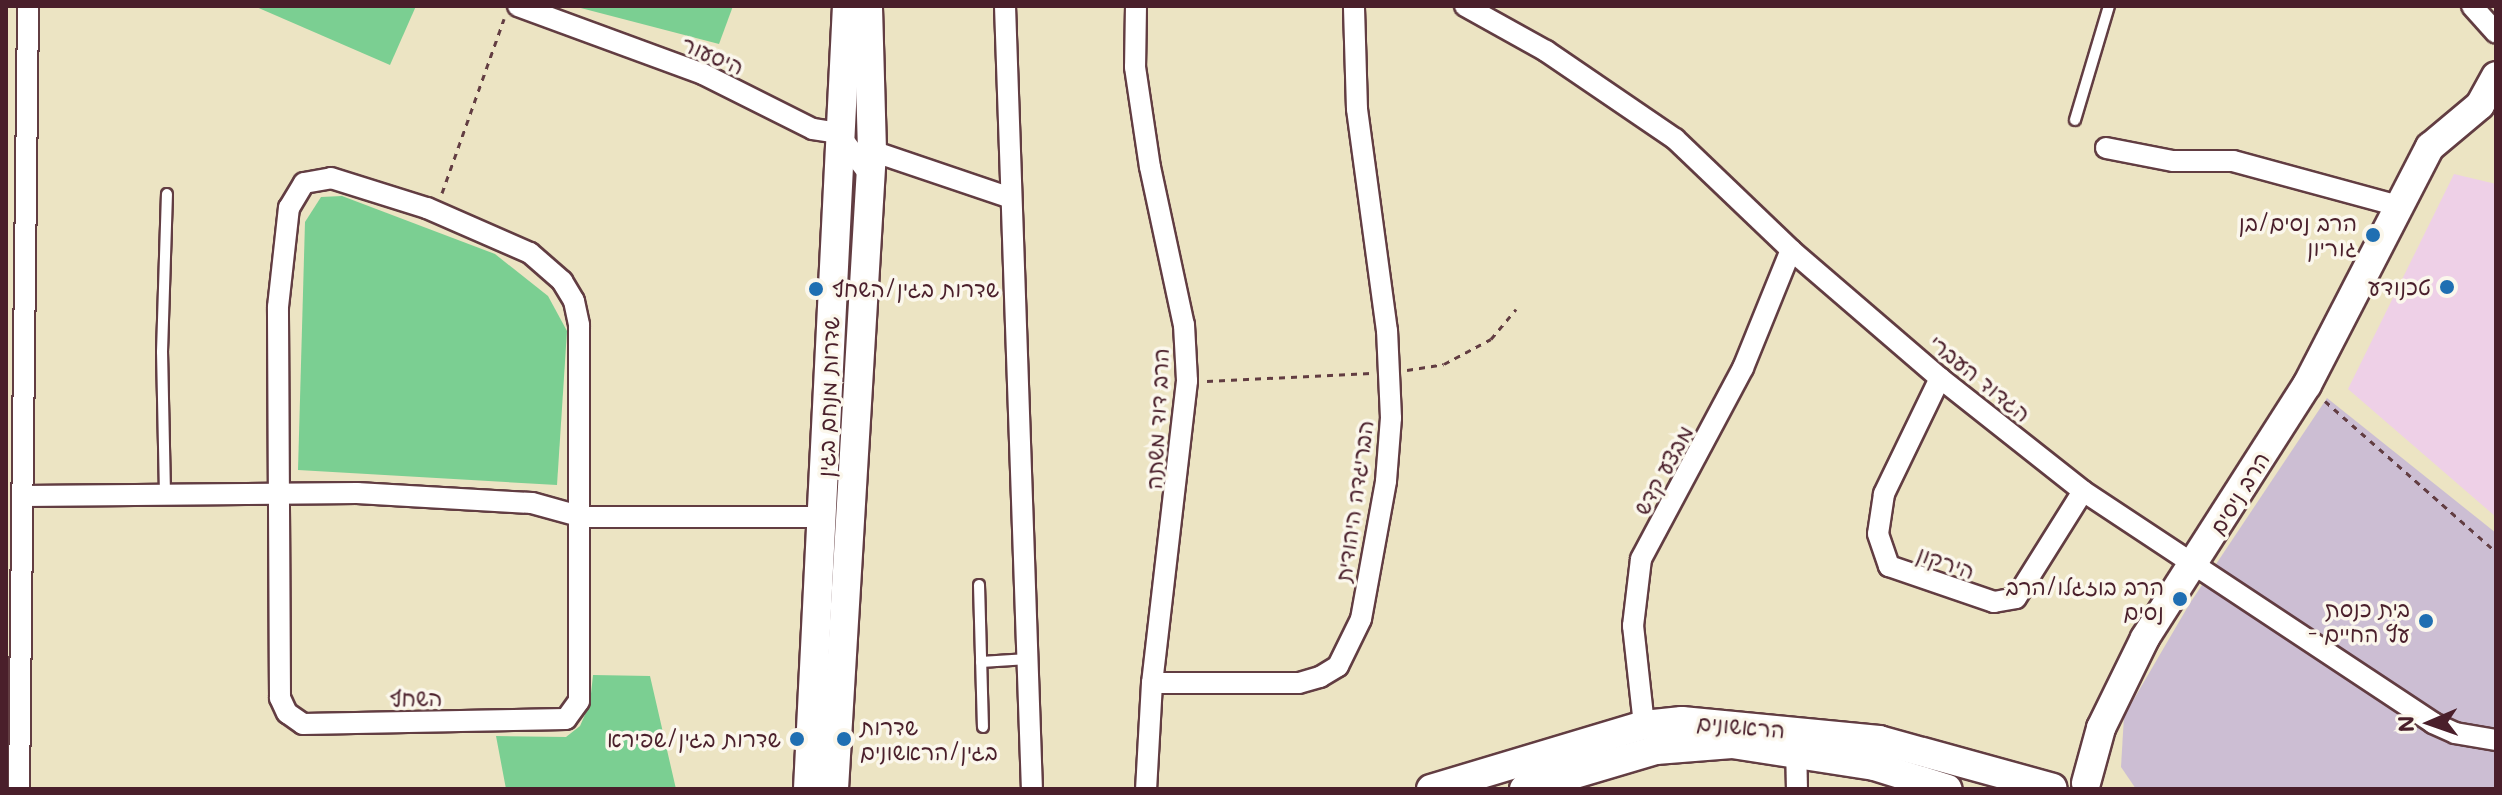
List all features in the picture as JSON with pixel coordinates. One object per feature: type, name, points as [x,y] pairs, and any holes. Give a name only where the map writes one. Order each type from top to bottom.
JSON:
[{"type":"street","points":[[19,789],[28,6]]},
{"type":"street","name":"היסעור","points":[[518,6],[703,74],[813,129],[838,133]]},
{"type":"street","name":"שדרות מנחם בגין","points":[[808,789],[824,517],[838,133],[847,6]]},
{"type":"street","name":"שדרות מנחם בגין","points":[[834,789],[871,163],[868,6]]},
{"type":"street","points":[[1005,6],[1008,197],[1032,789]]},
{"type":"street","name":"הרב דוד משתה","points":[[1136,6],[1135,67],[1184,325],[1187,381],[1152,683],[1146,789]]},
{"type":"street","name":"הבריגדה היהודית","points":[[1152,683],[1299,683],[1338,666],[1361,619],[1386,481],[1390,372],[1357,109],[1354,6]]},
{"type":"street","name":"הגדוד העברי","points":[[1465,6],[1546,51],[1675,139],[1791,250],[1940,378],[2083,491],[2433,723],[2455,733],[2496,740]]},
{"type":"street","points":[[2472,6],[2496,33]]},
{"type":"street","name":"הרב ניסים","points":[[2092,786],[2101,728],[2122,683],[2307,385],[2402,207],[2430,147],[2480,105],[2496,76]]},
{"type":"street","name":"הרב ניסים","points":[[2462,120],[2496,110]]},
{"type":"street","points":[[838,133],[871,163],[1008,197]]},
{"type":"street","points":[[2106,148],[2173,161],[2233,161],[2402,207]]},
{"type":"street","name":"השחף","points":[[436,212],[331,178],[304,183],[289,208],[278,307],[280,698],[287,713],[303,724],[566,719],[579,701],[582,517]]},
{"type":"street","points":[[436,212],[530,253],[562,281],[574,301],[579,325],[582,517]]},
{"type":"street","name":"מבצע קדש","points":[[1644,725],[1633,626],[1641,559],[1743,368],[1791,250]]},
{"type":"street","name":"הירקון","points":[[1940,378],[1884,494],[1878,534],[1889,566],[1994,602],[2016,598],[2083,491]]},
{"type":"street","points":[[24,496],[279,491],[532,503],[582,517],[824,517]]},
{"type":"street","name":"הראשונים","points":[[1431,789],[1644,725],[1682,721],[1795,742],[1948,789]]},
{"type":"street","name":"הראשונים","points":[[1524,789],[1689,744],[1879,740],[2052,789]]},
{"type":"street","points":[[1795,742],[1797,789]]},
{"type":"street","points":[[2052,789],[2092,786]]},
{"type":"lane","points":[[2075,120],[2109,6]]},
{"type":"lane","points":[[165,494],[162,352],[167,194]]},
{"type":"lane","points":[[979,585],[983,727]]},
{"type":"lane","points":[[981,662],[1028,659]]},
{"type":"path","points":[[436,212],[509,6]]},
{"type":"path","points":[[1187,381],[1390,372],[1444,364],[1491,339],[1516,309]]},
{"type":"path","points":[[2307,385],[2496,552]]},
{"type":"shaded area","name":"טכנודע","points":[[2454,174],[2496,184],[2496,517],[2348,389]]},
{"type":"shaded area","points":[[2327,398],[2496,533],[2496,789],[2136,789],[2121,767],[2124,716],[2190,603]]},
{"type":"green space","points":[[254,6],[416,6],[390,65]]},
{"type":"green space","points":[[573,6],[733,6],[719,44]]},
{"type":"green space","points":[[342,196],[495,254],[548,296],[567,331],[557,485],[298,470],[305,222],[321,197]]},
{"type":"green space","points":[[593,675],[650,676],[676,789],[506,789],[496,736],[566,737],[580,726],[590,703]]},
{"type":"place","name":"הרב נסים/בן גוריון","points":[[2373,235]]},
{"type":"place","name":"טכנודע","points":[[2447,287]]},
{"type":"place","name":"שדרות בגין/השחף","points":[[816,289]]},
{"type":"place","name":"הרב בוזגלו/הרב נסים","points":[[2180,599]]},
{"type":"place","name":"בית כנסת - עץ החיים","points":[[2426,621]]},
{"type":"place","name":"שדרות בגין/שפירא","points":[[797,739]]},
{"type":"place","name":"שדרות בגין/הראשונים","points":[[844,739]]}]
